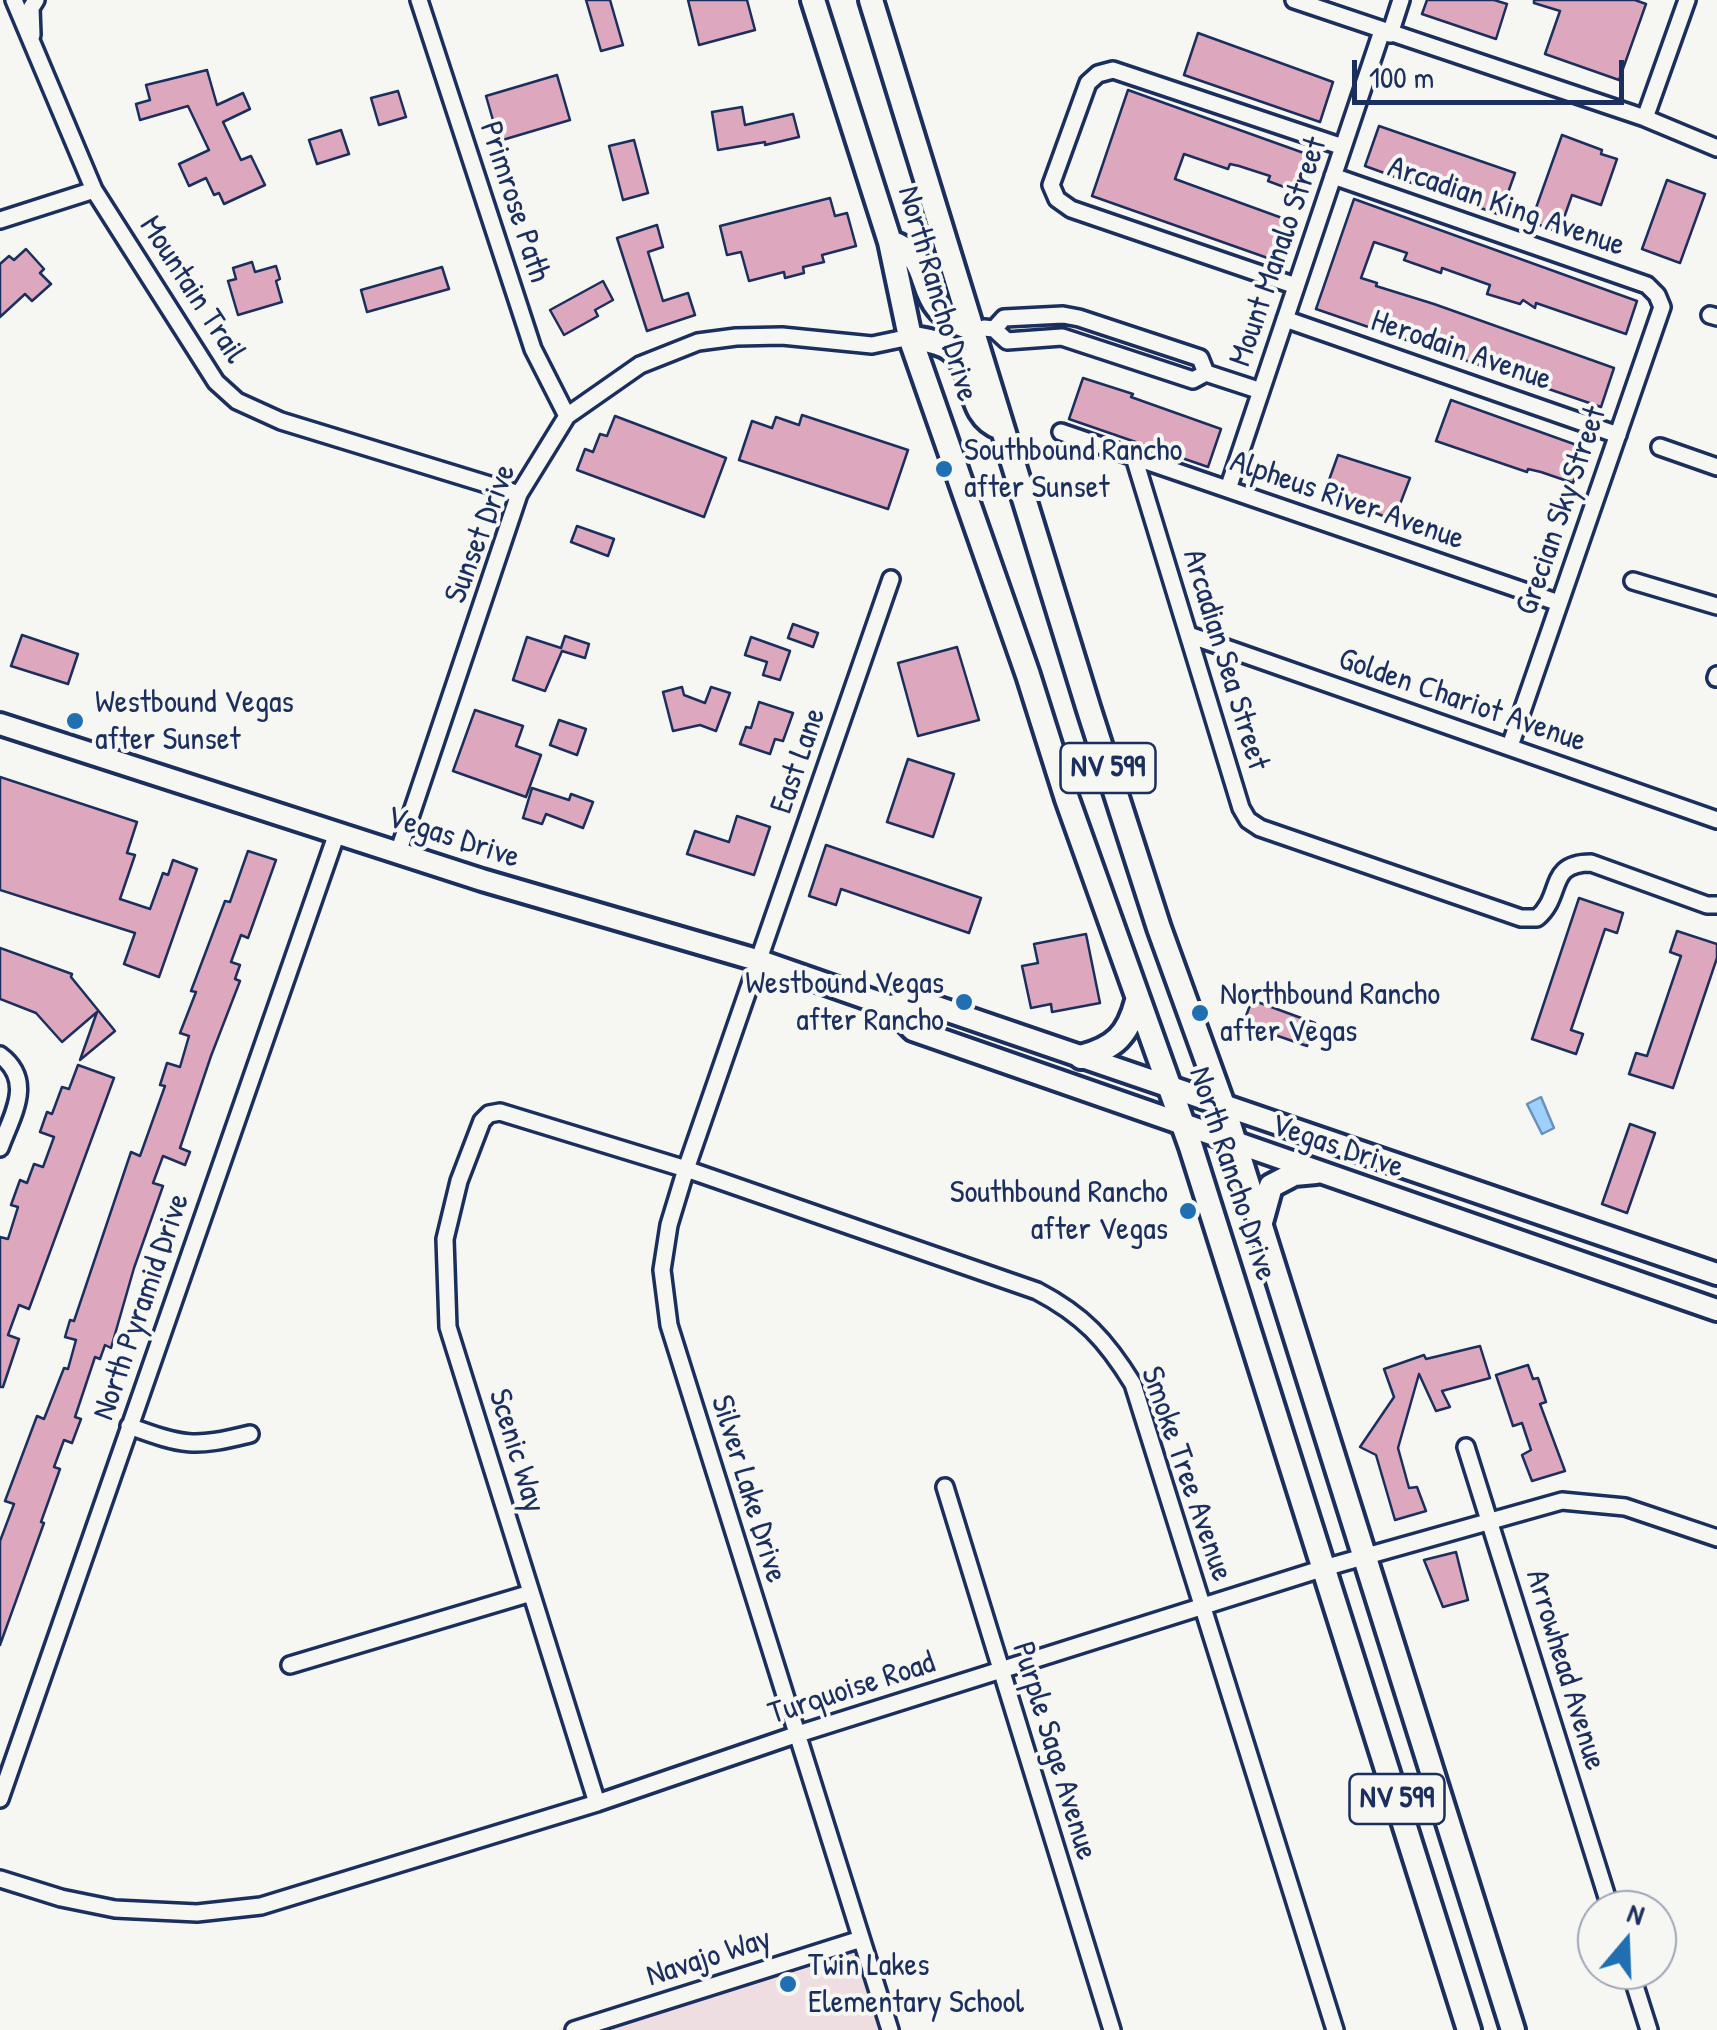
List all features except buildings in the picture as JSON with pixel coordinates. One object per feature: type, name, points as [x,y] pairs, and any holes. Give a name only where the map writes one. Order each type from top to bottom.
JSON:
[{"type":"main road","name":"North Rancho Drive","points":[[813,0],[890,242],[910,337],[1137,1001],[1170,1087],[1469,2030]]},
{"type":"main road","name":"North Rancho Drive","points":[[871,0],[983,328],[1002,428],[1153,910],[1223,1105],[1513,2030]]},
{"type":"main road","points":[[890,242],[909,250],[918,262],[932,305],[939,312],[951,322],[983,328]]},
{"type":"main road","points":[[910,337],[941,344],[958,356],[977,410],[1002,428]]},
{"type":"main road","name":"Vegas Drive","points":[[0,724],[337,833],[760,962],[888,1006],[913,1030],[1717,1310]]},
{"type":"main road","points":[[1081,1056],[1110,1048],[1120,1040],[1137,1001]]},
{"type":"main road","name":"Vegas Drive","points":[[888,1006],[922,1002],[1717,1274]]},
{"type":"main road","points":[[1260,1225],[1271,1186],[1294,1174],[1316,1172]]},
{"type":"street","name":"Mountain Trail","points":[[14,0],[94,190],[216,382],[237,401],[281,422],[519,494]]},
{"type":"street","points":[[32,44],[31,8],[36,0]]},
{"type":"street","name":"Primrose Path","points":[[419,0],[533,349],[567,416]]},
{"type":"street","points":[[1294,0],[1645,118],[1717,148]]},
{"type":"street","name":"Mount Manalo Street","points":[[1228,490],[1343,147],[1402,0]]},
{"type":"street","points":[[1645,118],[1686,0]]},
{"type":"street","points":[[1296,286],[1071,210],[1057,199],[1051,185],[1088,83],[1098,74],[1113,70],[1343,147]]},
{"type":"street","name":"Arcadian King Avenue","points":[[1333,176],[1647,285],[1657,295]]},
{"type":"street","points":[[0,220],[94,190]]},
{"type":"street","name":"Grecian Sky Street","points":[[1510,746],[1662,308],[1657,295]]},
{"type":"street","points":[[983,328],[1004,318],[1079,318],[1200,358],[1206,372],[1261,391]]},
{"type":"street","name":"Herodain Avenue","points":[[1286,320],[1618,434]]},
{"type":"street","points":[[983,328],[1008,341],[1062,337],[1193,380],[1206,372]]},
{"type":"street","name":"Sunset Drive","points":[[398,852],[519,494],[567,416],[640,364],[698,342],[782,336],[872,345],[910,337]]},
{"type":"street","name":"Alpheus River Avenue","points":[[1061,432],[1559,603]]},
{"type":"street","points":[[1660,447],[1717,466]]},
{"type":"street","name":"Arcadian Sea Street","points":[[1134,457],[1241,808],[1248,820],[1260,828],[1520,918],[1537,918],[1549,908],[1561,873],[1574,863],[1591,863],[1707,905],[1717,905]]},
{"type":"street","name":"East Lane","points":[[760,962],[891,579]]},
{"type":"street","points":[[1634,581],[1717,606]]},
{"type":"street","name":"Golden Chariot Avenue","points":[[1189,636],[1717,820]]},
{"type":"street","name":"North Pyramid Drive","points":[[0,1799],[337,833]]},
{"type":"street","name":"Silver Lake Drive","points":[[760,962],[686,1169],[669,1226],[662,1270],[669,1325],[890,2030]]},
{"type":"street","points":[[0,1148],[20,1091],[7,1060]]},
{"type":"street","name":"Smoke Tree Avenue","points":[[489,1114],[500,1112],[686,1169],[1036,1291],[1078,1315],[1116,1356],[1133,1384],[1335,2030]]},
{"type":"street","name":"Scenic Way","points":[[489,1114],[482,1121],[459,1181],[444,1239],[448,1328],[597,1804]]},
{"type":"street","points":[[129,1426],[169,1441],[202,1446],[250,1434]]},
{"type":"street","name":"Arrowhead Avenue","points":[[1466,1447],[1606,1890]]},
{"type":"street","name":"Purple Sage Avenue","points":[[946,1487],[1112,2030]]},
{"type":"street","name":"Turquoise Road","points":[[0,1879],[115,1909],[197,1913],[261,1906],[597,1804],[795,1736],[1324,1568],[1562,1501],[1625,1508],[1717,1538]]},
{"type":"street","points":[[290,1665],[531,1594]]},
{"type":"street","name":"Navajo Way","points":[[574,2030],[861,1939]]},
{"type":"street","points":[[1636,1990],[1649,2030]]},
{"type":"shaded area","name":"Twin Lakes Elementary School","points":[[854,1938],[884,2030],[558,2030]]},
{"type":"water","points":[[1541,1097],[1554,1128],[1542,1134],[1527,1104]]},
{"type":"place","name":"Southbound Rancho after Sunset","points":[[944,469]]},
{"type":"place","name":"Westbound Vegas after Sunset","points":[[75,721]]},
{"type":"place","name":"Westbound Vegas after Rancho","points":[[964,1002]]},
{"type":"place","name":"Northbound Rancho after Vegas","points":[[1200,1013]]},
{"type":"place","name":"Southbound Rancho after Vegas","points":[[1188,1211]]},
{"type":"place","name":"Twin Lakes Elementary School","points":[[788,1984]]}]
